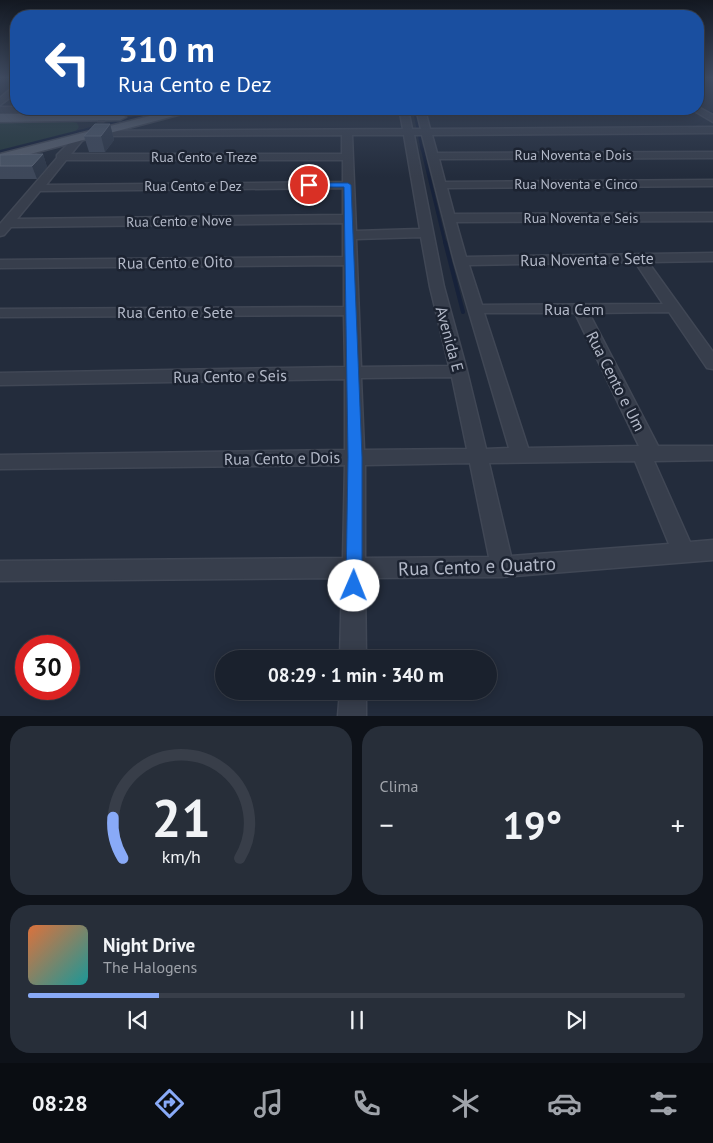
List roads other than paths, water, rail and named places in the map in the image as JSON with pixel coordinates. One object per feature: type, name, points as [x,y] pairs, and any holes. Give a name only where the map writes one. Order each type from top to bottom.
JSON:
[{"type":"main road","points":[[0,118],[28,115]]},
{"type":"main road","points":[[64,115],[82,123],[84,133]]},
{"type":"main road","points":[[73,118],[97,119],[131,115]]},
{"type":"main road","points":[[0,158],[84,133],[163,115]]},
{"type":"street","points":[[97,119],[103,115]]},
{"type":"street","name":"Avenida E","points":[[405,115],[436,287],[459,371],[502,568]]},
{"type":"street","name":"Avenida E","points":[[421,115],[460,260],[520,454]]},
{"type":"street","points":[[4,227],[84,133],[713,130]]},
{"type":"street","points":[[347,133],[355,457],[353,650]]},
{"type":"street","name":"Rua Noventa e Dois","points":[[432,156],[713,154]]},
{"type":"street","name":"Rua Cento e Treze","points":[[61,158],[347,156]]},
{"type":"street","name":"Rua Noventa e Cinco","points":[[440,185],[713,183]]},
{"type":"street","name":"Rua Cento e Dez","points":[[38,188],[348,185]]},
{"type":"street","name":"Rua Noventa e Seis","points":[[449,218],[713,217]]},
{"type":"street","name":"Rua Cento e Nove","points":[[4,227],[349,227],[427,233]]},
{"type":"street","name":"Rua Noventa e Sete","points":[[460,260],[639,259],[713,256]]},
{"type":"street","points":[[639,259],[713,364]]},
{"type":"street","name":"Rua Cento e Oito","points":[[0,264],[349,261]]},
{"type":"street","name":"Rua Cem","points":[[476,309],[673,308]]},
{"type":"street","name":"Rua Cento e Um","points":[[580,309],[647,453],[684,553]]},
{"type":"street","name":"Rua Cento e Sete","points":[[0,313],[350,311]]},
{"type":"street","name":"Rua Cento e Seis","points":[[0,379],[459,371]]},
{"type":"street","name":"Rua Cento e Dois","points":[[0,462],[713,453]]},
{"type":"street","name":"Rua Cento e Quatro","points":[[0,572],[502,568],[713,550]]},
{"type":"street","points":[[352,716],[353,700]]},
{"type":"waterway","points":[[707,112],[713,113]]},
{"type":"waterway","points":[[0,153],[147,115]]},
{"type":"waterway","points":[[415,115],[418,130]]},
{"type":"waterway","points":[[419,134],[422,150]]},
{"type":"waterway","points":[[422,148],[445,243]]},
{"type":"waterway","points":[[445,242],[463,312]]}]
